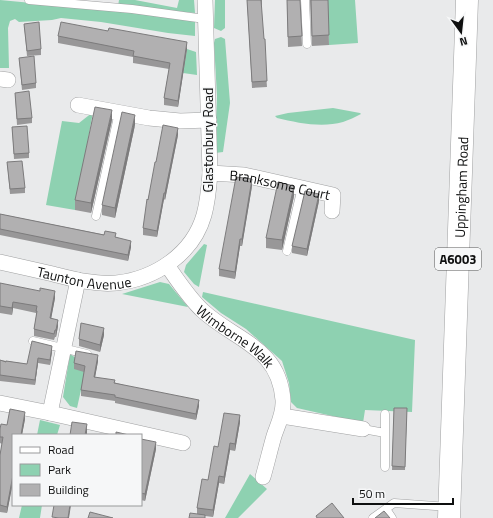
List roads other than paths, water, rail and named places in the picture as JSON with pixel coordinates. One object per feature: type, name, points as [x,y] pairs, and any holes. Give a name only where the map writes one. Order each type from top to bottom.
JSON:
[{"type":"highway","name":"Uppingham Road","points":[[449,513],[466,0]]},
{"type":"street","name":"Glastonbury Road","points":[[167,265],[178,257],[190,243],[199,227],[206,207],[210,173],[206,0]]},
{"type":"street","points":[[78,105],[157,119],[180,121],[208,120]]},
{"type":"street","name":"Branksome Court","points":[[210,173],[244,175],[333,195],[332,211]]},
{"type":"street","name":"Taunton Avenue","points":[[0,262],[78,280],[116,283],[133,280],[153,273],[167,265]]},
{"type":"street","name":"Wimborne Walk","points":[[167,265],[194,301],[204,311],[224,327],[255,347],[267,358],[275,369],[283,401],[282,416],[275,434],[263,477]]},
{"type":"street","points":[[50,413],[78,280]]},
{"type":"street","points":[[0,403],[50,413],[138,434]]},
{"type":"street","points":[[282,416],[363,429]]},
{"type":"street","points":[[142,435],[183,443]]},
{"type":"lane","points":[[29,0],[132,9],[206,19]]},
{"type":"lane","points":[[305,0],[308,44]]},
{"type":"lane","points":[[96,216],[119,112]]},
{"type":"lane","points":[[287,251],[302,187]]},
{"type":"lane","points":[[33,341],[98,356]]},
{"type":"lane","points":[[385,414],[385,467]]},
{"type":"lane","points":[[363,429],[385,433]]},
{"type":"lane","points":[[373,518],[394,503],[449,513]]},
{"type":"lane","points":[[386,509],[392,518]]}]
